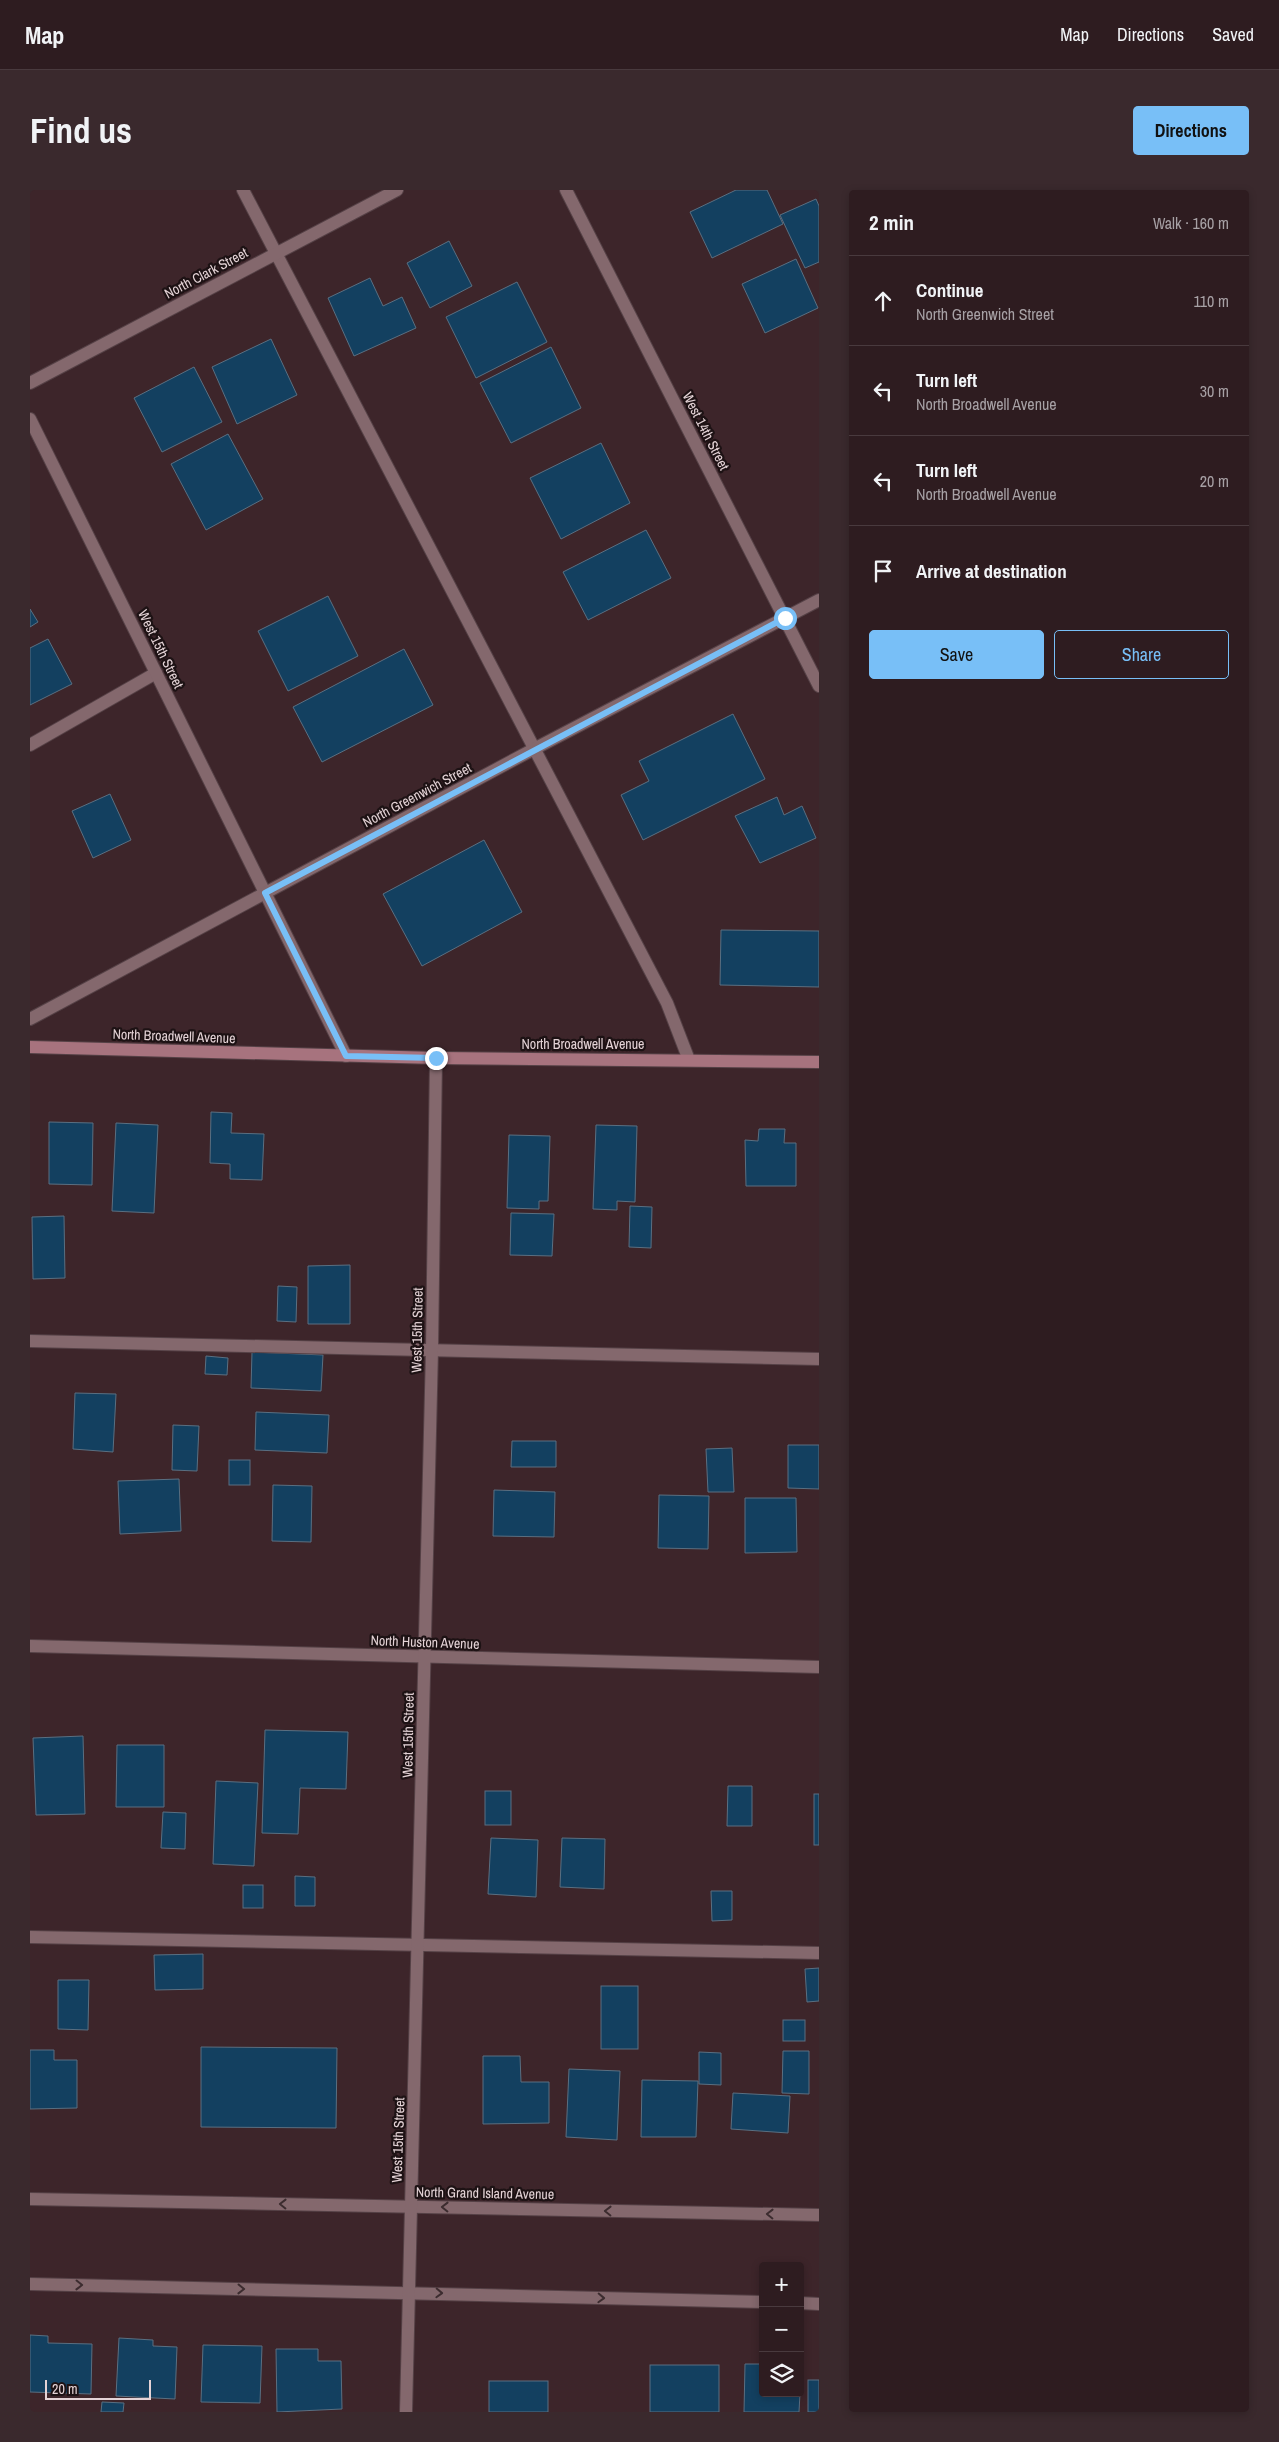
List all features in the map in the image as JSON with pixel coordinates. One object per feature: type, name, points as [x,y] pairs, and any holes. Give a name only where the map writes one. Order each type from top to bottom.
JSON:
[{"type":"main road","name":"North Broadwell Avenue","points":[[30,1047],[436,1058],[819,1062]]},
{"type":"street","points":[[243,190],[667,1003],[689,1060]]},
{"type":"street","name":"North Clark Street","points":[[30,384],[276,252],[397,190]]},
{"type":"street","name":"West 14th Street","points":[[566,190],[819,686]]},
{"type":"street","name":"West 15th Street","points":[[30,419],[265,893]]},
{"type":"street","name":"North Greenwich Street","points":[[30,1019],[534,749],[819,600]]},
{"type":"street","points":[[30,745],[156,673]]},
{"type":"street","points":[[265,893],[346,1056]]},
{"type":"street","name":"West 15th Street","points":[[406,2412],[432,1350],[436,1058]]},
{"type":"street","points":[[30,1341],[819,1359]]},
{"type":"street","name":"North Huston Avenue","points":[[30,1646],[819,1667]]},
{"type":"street","points":[[30,1937],[819,1952]]},
{"type":"street","name":"North Grand Island Avenue","points":[[30,2199],[819,2215]]},
{"type":"street","points":[[30,2284],[759,2302]]},
{"type":"street","points":[[804,2303],[819,2304]]},
{"type":"building","points":[[736,190],[767,190],[783,224],[712,258],[690,212]]},
{"type":"building","points":[[816,199],[819,206],[819,262],[805,268],[780,215]]},
{"type":"building","points":[[449,241],[472,286],[430,308],[407,263]]},
{"type":"building","points":[[796,259],[818,308],[765,333],[742,284]]},
{"type":"building","points":[[370,278],[383,306],[402,297],[416,328],[354,356],[328,298]]},
{"type":"building","points":[[517,282],[547,342],[476,378],[446,317]]},
{"type":"building","points":[[271,339],[297,395],[237,424],[212,367]]},
{"type":"building","points":[[551,347],[581,408],[511,443],[480,383]]},
{"type":"building","points":[[194,367],[222,422],[162,452],[134,398]]},
{"type":"building","points":[[228,434],[263,499],[206,530],[171,464]]},
{"type":"building","points":[[601,443],[630,503],[561,539],[530,478]]},
{"type":"building","points":[[646,530],[671,578],[588,620],[563,572]]},
{"type":"building","points":[[328,596],[358,656],[288,691],[258,631]]},
{"type":"building","points":[[30,609],[38,622],[30,627]]},
{"type":"building","points":[[48,639],[72,684],[30,705],[30,648]]},
{"type":"building","points":[[404,649],[433,705],[322,762],[293,707]]},
{"type":"building","points":[[733,714],[765,779],[643,840],[621,795],[649,781],[639,761]]},
{"type":"building","points":[[110,794],[131,840],[93,858],[72,811]]},
{"type":"building","points":[[777,797],[784,815],[802,806],[816,838],[760,863],[735,816]]},
{"type":"building","points":[[484,840],[522,912],[422,966],[383,894]]},
{"type":"building","points":[[721,930],[819,931],[819,987],[720,985]]},
{"type":"building","points":[[211,1112],[232,1113],[231,1133],[264,1134],[262,1180],[230,1179],[230,1164],[210,1163]]},
{"type":"building","points":[[49,1122],[93,1123],[92,1185],[49,1184]]},
{"type":"building","points":[[116,1123],[158,1125],[154,1213],[112,1211]]},
{"type":"building","points":[[596,1125],[637,1126],[635,1202],[617,1201],[617,1210],[593,1209]]},
{"type":"building","points":[[759,1129],[785,1129],[784,1143],[796,1143],[796,1186],[746,1186],[745,1140],[758,1141]]},
{"type":"building","points":[[509,1135],[550,1136],[548,1201],[539,1201],[539,1209],[507,1208]]},
{"type":"building","points":[[630,1206],[652,1207],[651,1248],[629,1247]]},
{"type":"building","points":[[511,1213],[554,1214],[552,1256],[510,1255]]},
{"type":"building","points":[[64,1216],[65,1278],[33,1279],[32,1217]]},
{"type":"building","points":[[350,1265],[350,1324],[308,1324],[308,1266]]},
{"type":"building","points":[[278,1286],[297,1287],[296,1322],[277,1321]]},
{"type":"building","points":[[252,1352],[323,1355],[321,1391],[251,1388]]},
{"type":"building","points":[[206,1356],[228,1358],[227,1375],[205,1374]]},
{"type":"building","points":[[75,1393],[116,1394],[113,1452],[73,1449]]},
{"type":"building","points":[[256,1412],[329,1415],[327,1453],[255,1450]]},
{"type":"building","points":[[173,1425],[199,1426],[197,1471],[172,1470]]},
{"type":"building","points":[[512,1441],[556,1441],[556,1467],[511,1467]]},
{"type":"building","points":[[788,1445],[819,1445],[819,1489],[788,1488]]},
{"type":"building","points":[[732,1448],[734,1492],[708,1492],[706,1449]]},
{"type":"building","points":[[229,1460],[250,1460],[250,1485],[229,1485]]},
{"type":"building","points":[[179,1479],[181,1531],[120,1534],[118,1481]]},
{"type":"building","points":[[273,1485],[312,1486],[311,1542],[272,1541]]},
{"type":"building","points":[[494,1490],[555,1492],[554,1537],[493,1536]]},
{"type":"building","points":[[659,1495],[709,1496],[708,1549],[658,1548]]},
{"type":"building","points":[[745,1498],[796,1498],[797,1552],[745,1553]]},
{"type":"building","points":[[265,1730],[348,1732],[346,1789],[300,1788],[298,1834],[262,1833]]},
{"type":"building","points":[[83,1736],[85,1814],[36,1815],[33,1738]]},
{"type":"building","points":[[117,1745],[164,1745],[164,1807],[116,1807]]},
{"type":"building","points":[[216,1781],[258,1783],[254,1866],[213,1864]]},
{"type":"building","points":[[728,1786],[752,1786],[752,1826],[727,1826]]},
{"type":"building","points":[[485,1791],[511,1791],[511,1825],[485,1825]]},
{"type":"building","points":[[814,1794],[819,1794],[819,1845],[814,1845]]},
{"type":"building","points":[[163,1812],[186,1813],[185,1849],[161,1848]]},
{"type":"building","points":[[491,1838],[538,1840],[536,1897],[488,1894]]},
{"type":"building","points":[[562,1838],[605,1839],[604,1889],[560,1887]]},
{"type":"building","points":[[295,1876],[315,1877],[315,1906],[295,1906]]},
{"type":"building","points":[[243,1885],[263,1885],[263,1908],[243,1908]]},
{"type":"building","points":[[711,1891],[732,1891],[732,1920],[712,1921]]},
{"type":"building","points":[[203,1954],[203,1989],[155,1990],[154,1955]]},
{"type":"building","points":[[819,1968],[819,2001],[807,2002],[805,1969]]},
{"type":"building","points":[[58,1980],[89,1980],[88,2030],[58,2029]]},
{"type":"building","points":[[601,1986],[638,1986],[638,2049],[601,2049]]},
{"type":"building","points":[[783,2020],[805,2020],[805,2041],[783,2041]]},
{"type":"building","points":[[201,2047],[337,2048],[336,2128],[201,2127]]},
{"type":"building","points":[[30,2050],[54,2050],[54,2060],[77,2060],[77,2108],[30,2109]]},
{"type":"building","points":[[783,2051],[809,2051],[809,2094],[782,2093]]},
{"type":"building","points":[[699,2052],[721,2053],[721,2085],[699,2084]]},
{"type":"building","points":[[483,2056],[520,2056],[521,2082],[549,2082],[549,2123],[483,2124]]},
{"type":"building","points":[[569,2069],[620,2071],[617,2140],[566,2137]]},
{"type":"building","points":[[642,2080],[698,2081],[696,2137],[641,2137]]},
{"type":"building","points":[[733,2093],[790,2096],[788,2133],[731,2129]]},
{"type":"building","points":[[30,2335],[48,2336],[48,2343],[92,2344],[91,2394],[30,2392]]},
{"type":"building","points":[[119,2338],[153,2340],[153,2346],[177,2347],[175,2399],[116,2396]]},
{"type":"building","points":[[203,2345],[262,2346],[260,2403],[201,2402]]},
{"type":"building","points":[[276,2349],[318,2349],[318,2361],[341,2361],[342,2409],[277,2412]]},
{"type":"building","points":[[745,2364],[759,2364],[759,2397],[800,2397],[799,2412],[744,2412]]},
{"type":"building","points":[[650,2365],[719,2365],[719,2412],[650,2412]]},
{"type":"building","points":[[808,2380],[819,2380],[819,2412],[808,2412]]},
{"type":"building","points":[[489,2381],[548,2381],[548,2412],[489,2412]]},
{"type":"building","points":[[102,2402],[124,2403],[123,2412],[101,2412]]},
{"type":"route","points":[[436,1058],[346,1056],[265,893],[534,749],[785,618]]}]
